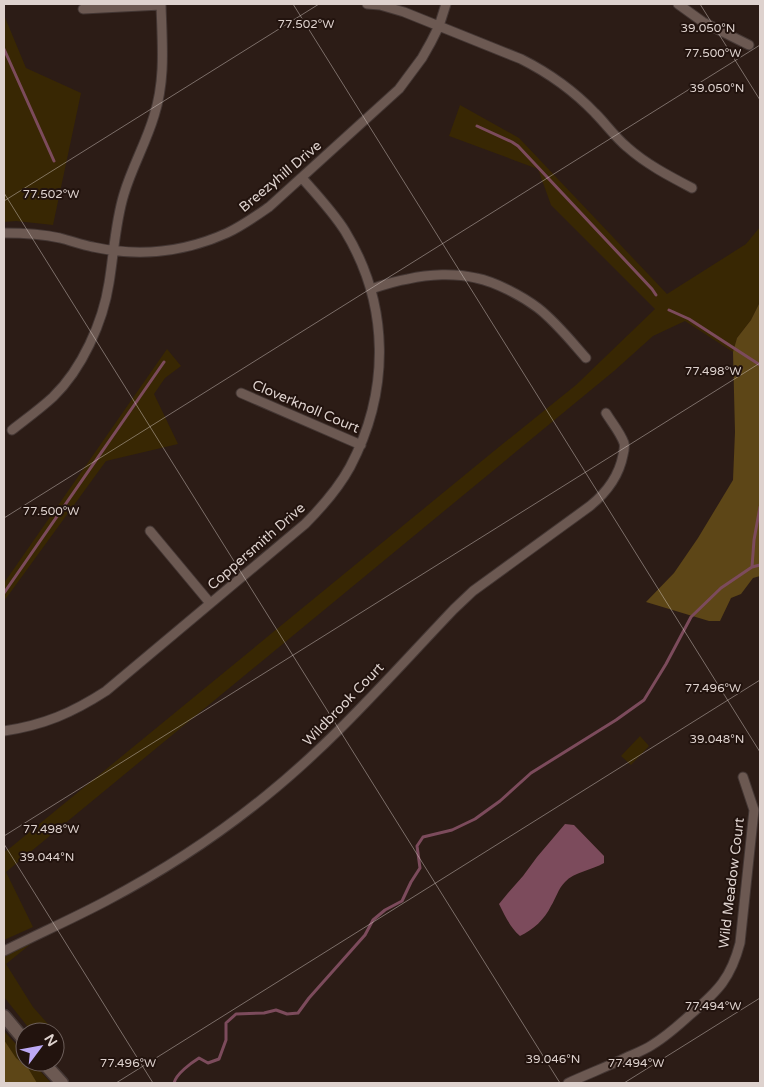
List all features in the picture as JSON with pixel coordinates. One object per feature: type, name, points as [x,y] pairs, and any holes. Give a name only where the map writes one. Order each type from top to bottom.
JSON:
[{"type":"street","points":[[12,430],[53,396],[72,373],[96,329],[109,284],[118,217],[124,193],[150,131],[159,97],[163,61],[161,4],[83,9]]},
{"type":"street","points":[[367,4],[380,5],[404,12],[521,59],[551,76],[584,102],[626,147],[649,164],[692,188]]},
{"type":"street","name":"Breezyhill Drive","points":[[4,233],[44,235],[114,251],[158,252],[183,248],[213,239],[228,232],[249,221],[269,207],[399,89],[422,58],[439,26],[446,4]]},
{"type":"street","points":[[678,4],[703,22],[749,45]]},
{"type":"street","name":"Coppersmith Drive","points":[[4,731],[42,723],[64,715],[106,691],[305,524],[322,507],[349,469],[361,445],[377,394],[380,355],[378,325],[371,289],[360,259],[345,231],[328,207],[302,178]]},
{"type":"street","points":[[371,289],[409,278],[431,275],[477,278],[506,289],[538,308],[553,321],[586,358]]},
{"type":"street","name":"Cloverknoll Court","points":[[241,393],[361,445]]},
{"type":"street","name":"Wildbrook Court","points":[[4,951],[98,905],[196,848],[266,796],[302,765],[339,730],[467,597],[599,499],[609,487],[616,474],[622,459],[624,446],[619,432],[606,413]]},
{"type":"street","points":[[150,531],[210,604]]},
{"type":"street","name":"Wild Meadow Court","points":[[568,1083],[638,1053],[666,1036],[709,999],[729,975],[736,960],[740,943],[754,810],[743,777]]},
{"type":"street","points":[[4,1016],[15,1029]]},
{"type":"street","points":[[52,1072],[62,1083]]},
{"type":"shaded area","points":[[4,15],[26,68],[81,93],[53,225],[16,221],[4,222]]},
{"type":"shaded area","points":[[460,105],[519,138],[667,294],[746,244],[760,227],[760,302],[751,320],[737,338],[733,352],[685,321],[653,336],[614,371],[6,872],[33,927],[4,940],[4,852],[576,385],[655,309],[551,205],[538,169],[449,136]]},
{"type":"shaded area","points":[[760,302],[760,576],[753,578],[741,594],[731,598],[720,621],[709,621],[646,602],[674,573],[698,538],[733,480],[735,432],[733,352],[737,338],[751,320]]},
{"type":"shaded area","points":[[167,349],[181,366],[165,378],[154,394],[178,444],[106,461],[4,600],[4,583]]},
{"type":"shaded area","points":[[640,736],[649,746],[631,765],[621,756]]},
{"type":"shaded area","points":[[565,824],[574,825],[604,856],[604,863],[578,873],[565,882],[542,920],[520,936],[516,933],[499,904]]},
{"type":"shaded area","points":[[38,938],[6,964],[33,1007],[46,1022],[24,1022],[4,997],[4,954]]},
{"type":"shaded area","points":[[4,1031],[15,1043],[15,1072],[41,1072],[51,1083],[4,1083]]},
{"type":"shaded area","points":[[4,1040],[15,1056],[15,1072],[30,1072],[37,1083],[4,1083]]},
{"type":"waterway","points":[[4,49],[54,161]]},
{"type":"waterway","points":[[477,126],[518,146],[656,295]]},
{"type":"waterway","points":[[669,310],[689,319],[760,365]]},
{"type":"waterway","points":[[4,593],[164,362]]},
{"type":"waterway","points":[[174,1083],[181,1072],[199,1058],[208,1063],[219,1059],[226,1040],[226,1023],[236,1014],[264,1013],[276,1010],[287,1014],[298,1013],[365,935],[373,920],[385,910],[402,901],[420,868],[417,846],[423,837],[452,830],[475,819],[500,801],[531,773],[616,720],[644,700],[691,617],[721,588],[752,567],[754,540],[760,507]]},
{"type":"waterway","points":[[752,567],[760,565]]}]
